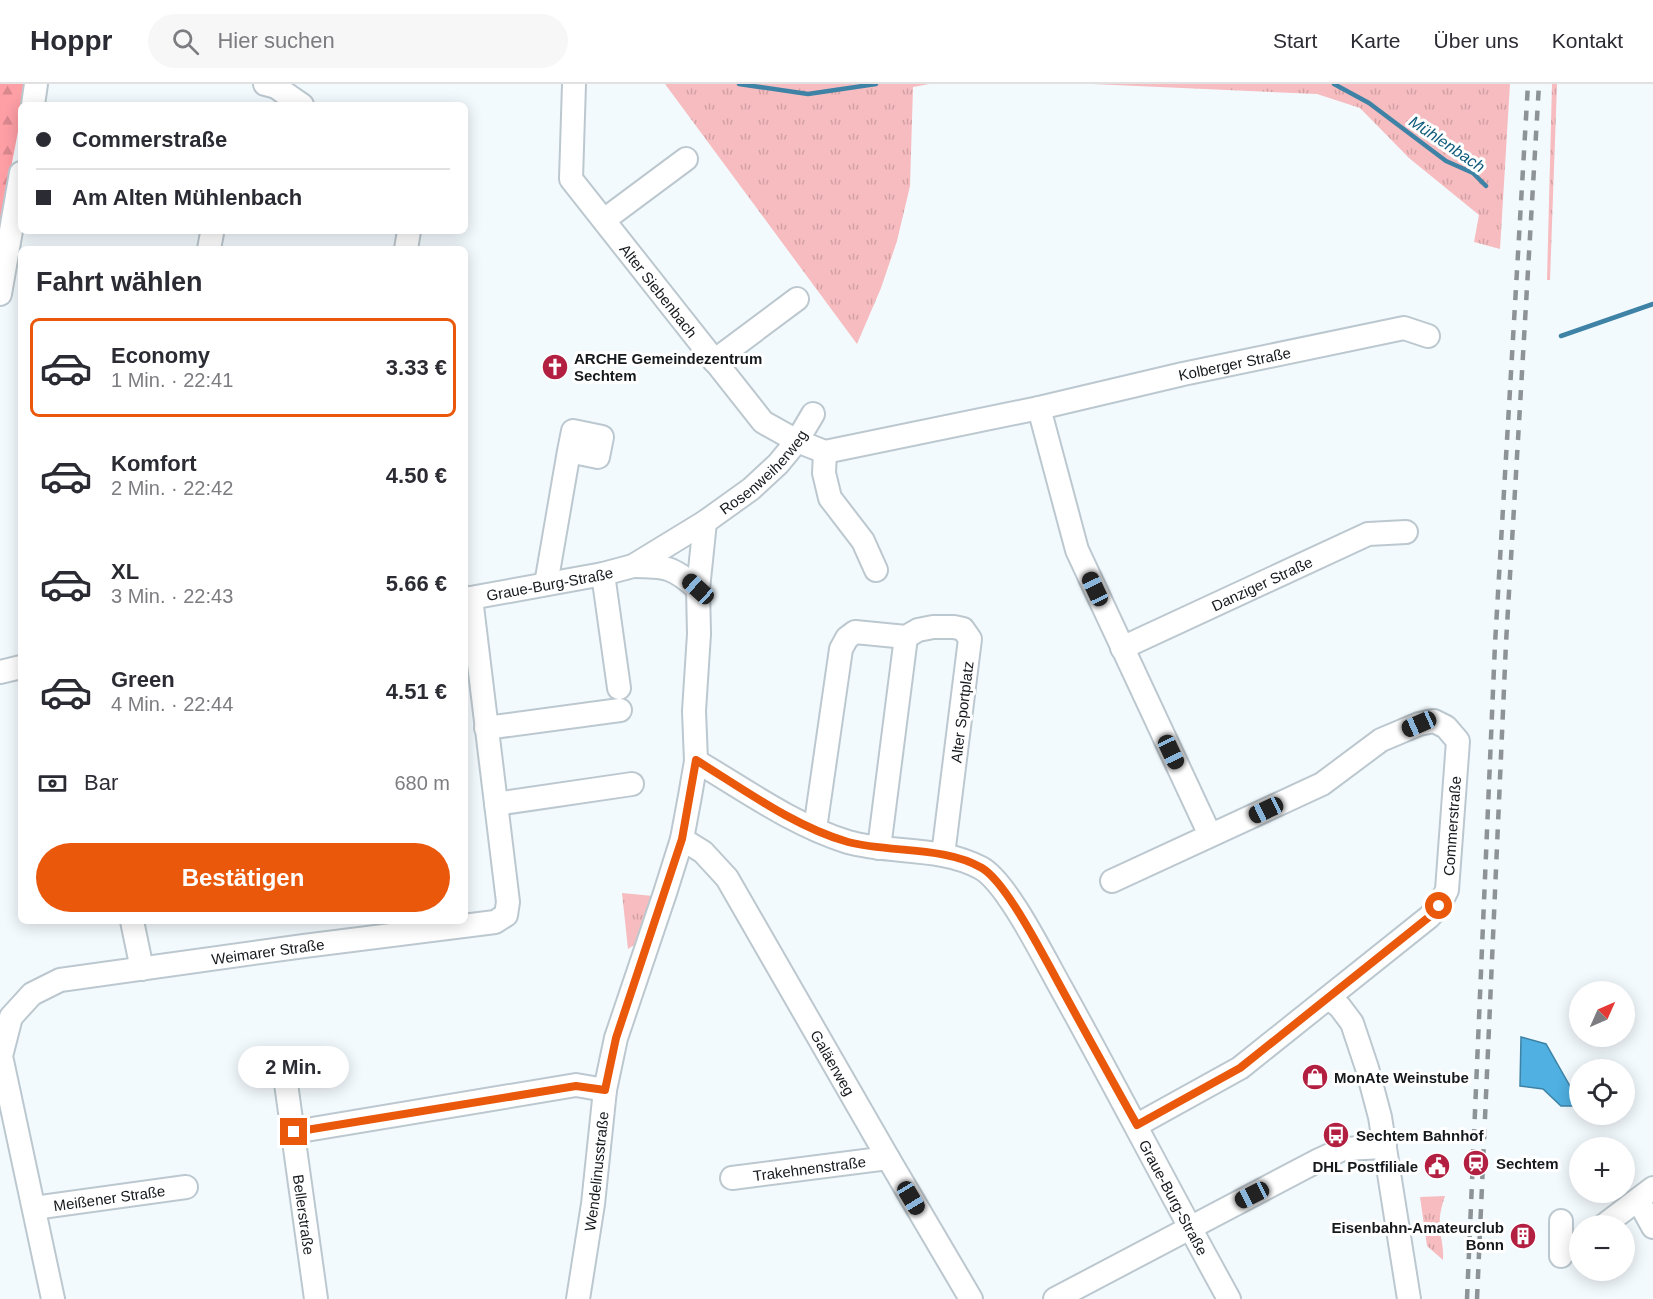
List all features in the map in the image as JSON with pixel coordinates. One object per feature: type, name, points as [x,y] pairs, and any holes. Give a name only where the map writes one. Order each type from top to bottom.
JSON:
[{"type":"street","points":[[33,102],[36,84]]},
{"type":"street","points":[[266,84],[276,87],[298,102]]},
{"type":"street","name":"Alter Siebenbach","points":[[574,84],[571,179],[763,422],[797,441]]},
{"type":"street","points":[[604,220],[686,159]]},
{"type":"street","points":[[0,294],[18,190]]},
{"type":"street","points":[[714,361],[797,299]]},
{"type":"street","name":"Kolberger Straße","points":[[825,452],[1404,328],[1428,336]]},
{"type":"street","points":[[1039,408],[1077,550],[1210,835],[1112,881]]},
{"type":"street","name":"Rosenweiherweg","points":[[672,543],[751,489],[778,464],[797,441],[813,414]]},
{"type":"street","points":[[797,441],[825,452],[824,473],[830,498],[863,541],[876,570]]},
{"type":"street","points":[[546,584],[569,451]]},
{"type":"street","name":"Rosenweiherweg","points":[[698,589],[705,522]]},
{"type":"street","name":"Danziger Straße","points":[[1122,648],[1368,534],[1406,532]]},
{"type":"street","name":"Graue-Burg-Straße","points":[[633,566],[672,543]]},
{"type":"street","name":"Graue-Burg-Straße","points":[[468,598],[603,574],[633,566],[660,566],[679,573],[698,589]]},
{"type":"street","points":[[486,728],[619,699],[603,574]]},
{"type":"street","points":[[682,839],[696,760],[694,711],[699,634],[698,589]]},
{"type":"street","name":"Weimarer Straße","points":[[53,1299],[2,1056],[11,1017],[32,994],[60,980],[500,920],[506,915],[508,902],[468,598]]},
{"type":"street","name":"Alter Sportplatz","points":[[815,829],[841,649],[847,638],[855,632],[906,637],[918,630],[954,627],[963,629],[970,639],[943,855]]},
{"type":"street","points":[[879,848],[906,637]]},
{"type":"street","points":[[0,672],[18,668]]},
{"type":"street","name":"Commerstraße","points":[[1137,1125],[1240,1068],[1429,917],[1439,906],[1447,890],[1458,741],[1446,727],[1434,721],[1419,724],[1381,740],[1322,784],[1210,835]]},
{"type":"street","name":"Graue-Burg-Straße","points":[[696,760],[772,806],[815,829],[848,842],[943,855],[983,869],[1000,887],[1029,930],[1137,1125],[1229,1299]]},
{"type":"street","points":[[496,804],[632,784]]},
{"type":"street","name":"Wendelinusstraße","points":[[578,1299],[593,1204],[605,1090],[616,1038],[682,839]]},
{"type":"street","name":"Galäerweg","points":[[682,839],[703,852],[727,878],[971,1299]]},
{"type":"street","points":[[133,924],[142,969]]},
{"type":"street","points":[[1329,998],[1340,1007],[1352,1023],[1370,1077],[1380,1117],[1409,1299]]},
{"type":"street","name":"Bellerstraße","points":[[283,1062],[316,1299]]},
{"type":"street","points":[[294,1132],[576,1086],[605,1090]]},
{"type":"street","points":[[1055,1299],[1189,1227],[1343,1149],[1385,1147]]},
{"type":"street","name":"Trakehnenstraße","points":[[732,1178],[888,1158]]},
{"type":"street","name":"Meißener Straße","points":[[34,1208],[186,1187]]},
{"type":"street","points":[[1618,1215],[1646,1194],[1653,1226]]},
{"type":"street","points":[[1561,1221],[1553,1253],[1569,1246]]},
{"type":"green space","points":[[0,84],[27,84],[24,102],[18,102],[18,132],[0,225]]},
{"type":"green space","points":[[665,84],[929,84],[913,87],[910,186],[897,241],[881,288],[857,344]]},
{"type":"green space","points":[[1092,84],[1510,84],[1500,249],[1474,242],[1479,215],[1409,158],[1360,108],[1317,94]]},
{"type":"green space","points":[[1552,84],[1557,84],[1550,280],[1547,280]]},
{"type":"green space","points":[[622,893],[653,896],[637,943],[628,949]]},
{"type":"green space","points":[[1445,1196],[1440,1221],[1443,1260],[1427,1246],[1420,1197]]},
{"type":"water","points":[[1521,1037],[1546,1044],[1569,1084],[1569,1106],[1561,1106],[1543,1089],[1520,1086]]},
{"type":"waterway","name":"Mühlenbach","points":[[739,84],[808,94],[876,84]]},
{"type":"waterway","name":"Mühlenbach","points":[[1334,84],[1369,103],[1446,161],[1473,173],[1486,186]]},
{"type":"waterway","name":"Mühlenbach","points":[[1561,336],[1653,304]]},
{"type":"railway","points":[[1467,1299],[1495,644],[1528,84]]},
{"type":"railway","points":[[1477,1299],[1506,643],[1539,84]]},
{"type":"place","name":"ARCHE Gemeindezentrum Sechtem","points":[[555,367]]},
{"type":"place","name":"MonAte Weinstube","points":[[1315,1077]]},
{"type":"place","name":"Sechtem Bahnhof","points":[[1336,1135]]},
{"type":"place","name":"Sechtem","points":[[1476,1163]]},
{"type":"place","name":"DHL Postfiliale","points":[[1437,1166]]},
{"type":"place","name":"Eisenbahn-Amateurclub Bonn","points":[[1523,1236]]},
{"type":"route","points":[[294,1132],[576,1086],[605,1090],[616,1038],[682,839],[696,760],[772,806],[815,829],[848,842],[943,855],[983,869],[1000,887],[1029,930],[1137,1125],[1240,1068],[1429,917],[1439,906]]}]
